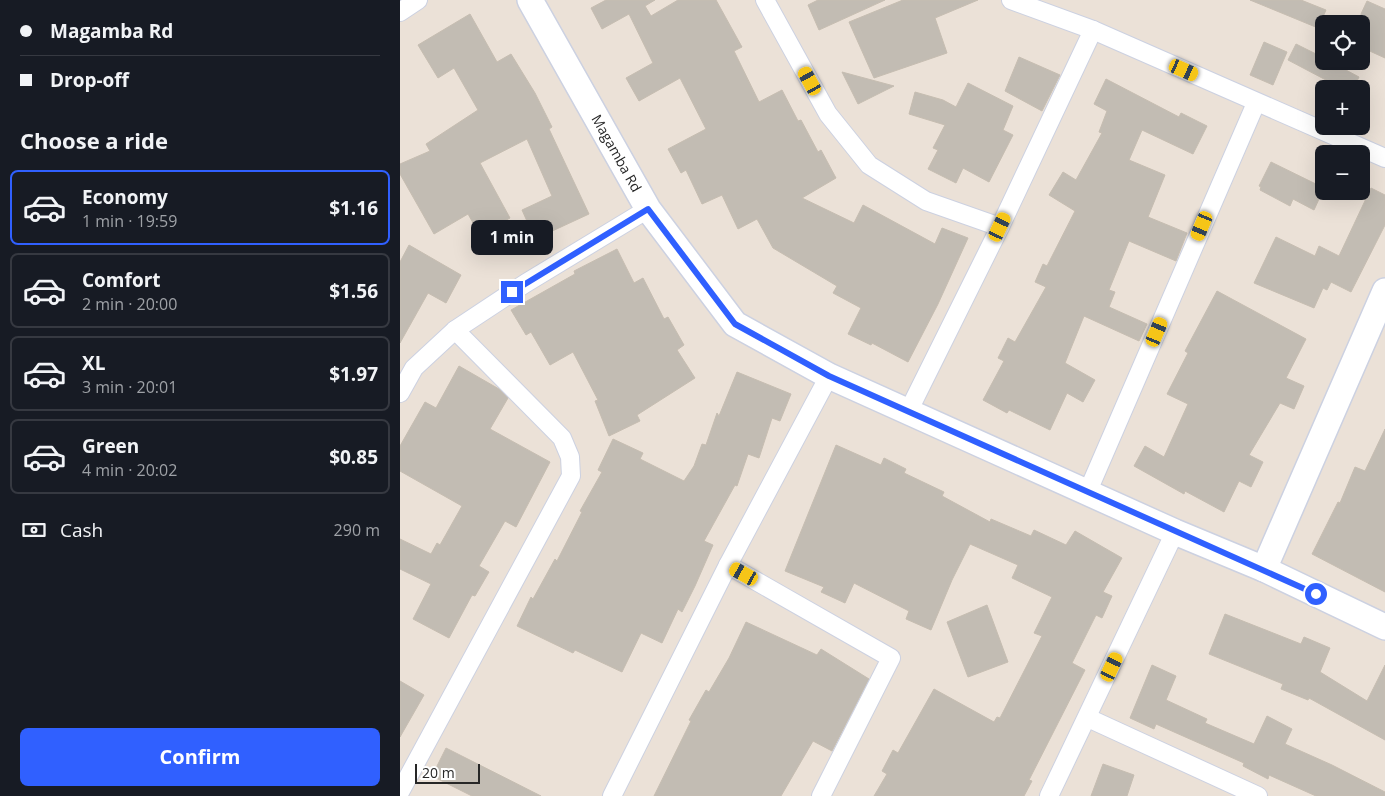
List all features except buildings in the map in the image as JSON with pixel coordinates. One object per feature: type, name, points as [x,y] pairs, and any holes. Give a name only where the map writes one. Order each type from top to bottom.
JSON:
[{"type":"street","points":[[400,12],[418,0]]},
{"type":"street","name":"Magamba Rd","points":[[530,0],[648,209],[735,324],[829,376],[1088,491],[1175,532],[1264,569],[1385,627]]},
{"type":"street","points":[[765,0],[828,114],[869,165],[926,201],[1000,227]]},
{"type":"street","points":[[1012,0],[1093,30],[1385,158]]},
{"type":"street","points":[[908,412],[1000,227],[1093,30]]},
{"type":"street","points":[[1088,491],[1256,103]]},
{"type":"street","points":[[400,393],[414,368],[455,330],[526,283],[648,209]]},
{"type":"street","points":[[1264,569],[1385,291]]},
{"type":"street","points":[[400,792],[571,476],[570,456],[562,438],[455,330]]},
{"type":"street","points":[[612,796],[728,565],[829,376]]},
{"type":"street","points":[[1048,796],[1088,718],[1175,532]]},
{"type":"street","points":[[728,565],[891,658],[821,796]]},
{"type":"street","points":[[1088,718],[1258,796]]},
{"type":"route","points":[[512,292],[648,209],[735,324],[829,376],[1088,491],[1175,532],[1264,569],[1316,594]]}]
